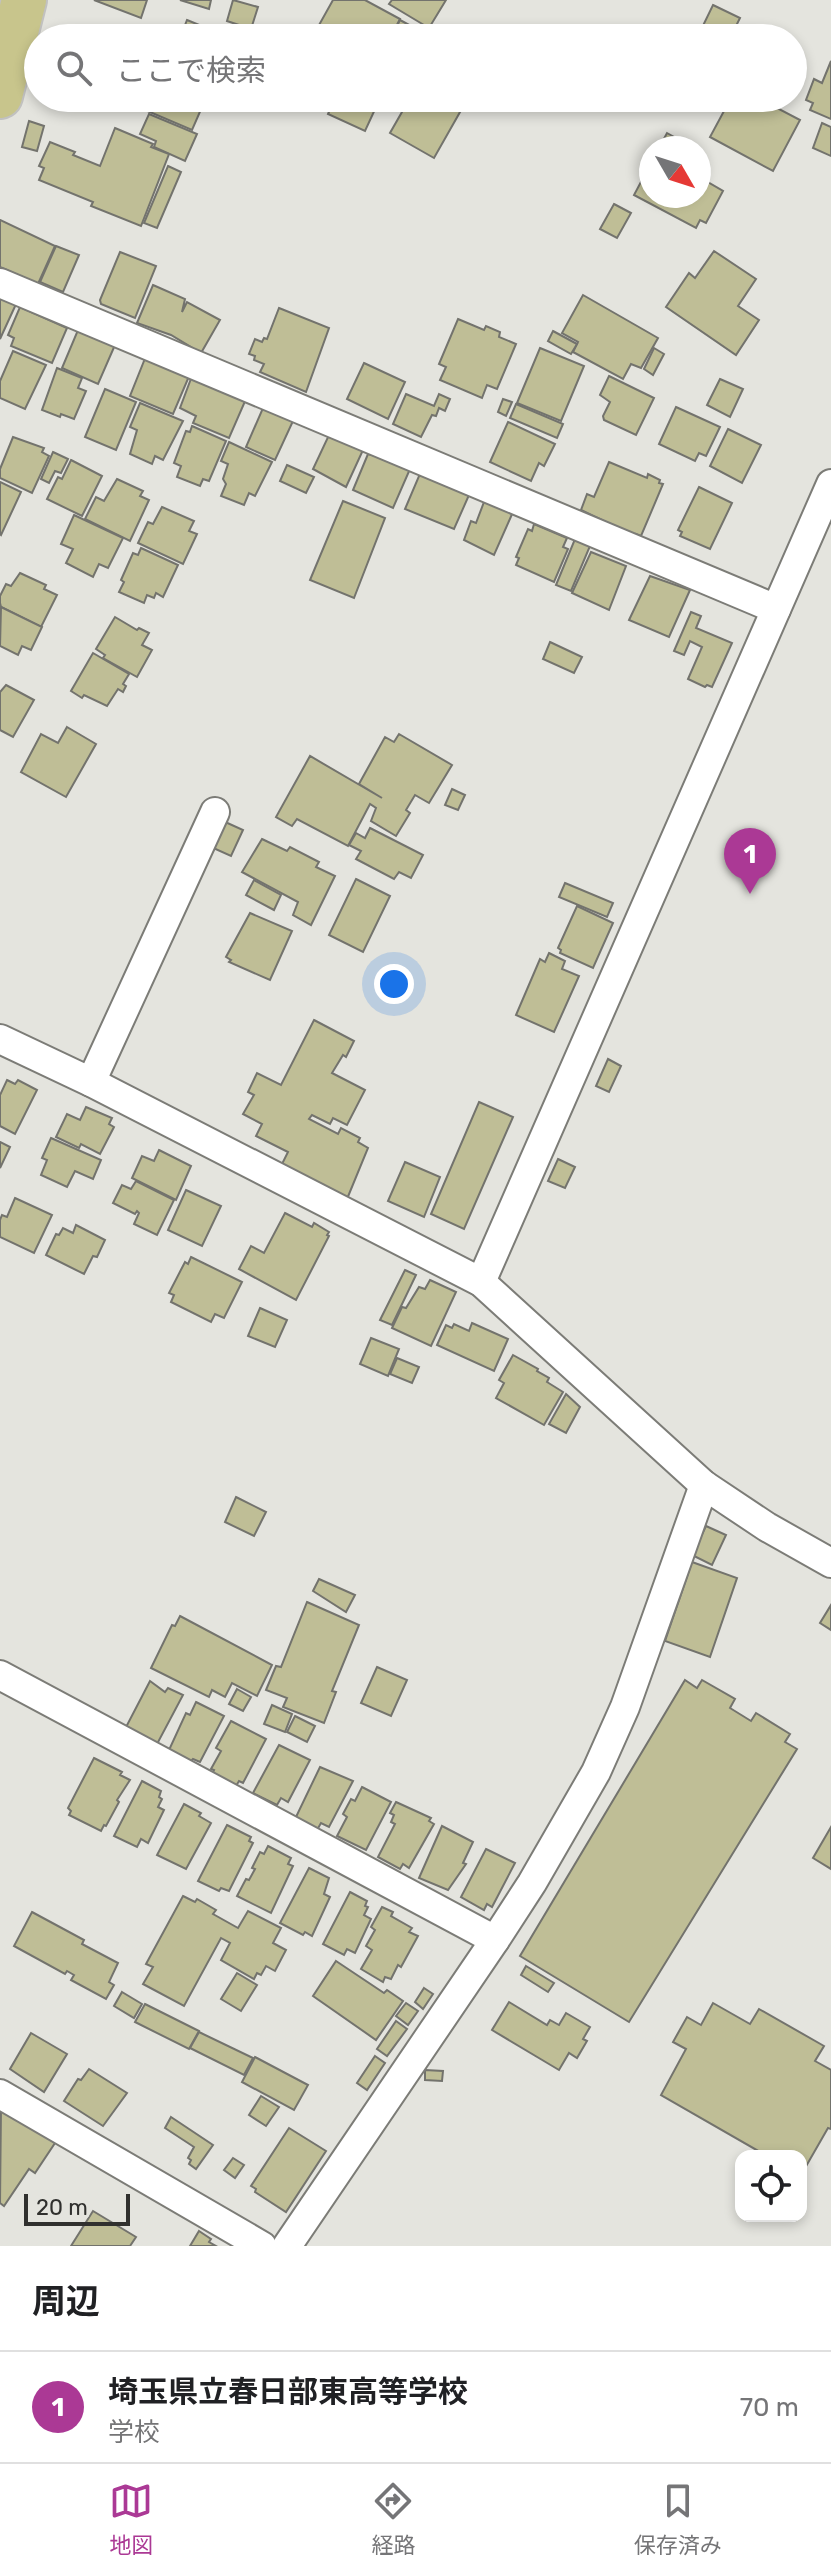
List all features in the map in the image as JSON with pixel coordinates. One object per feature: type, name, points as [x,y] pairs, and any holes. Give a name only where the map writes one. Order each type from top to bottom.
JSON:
[{"type":"main road","points":[[0,96],[24,0]]},
{"type":"street","points":[[0,283],[776,609]]},
{"type":"street","points":[[481,1282],[831,484]]},
{"type":"street","points":[[91,1082],[215,812]]},
{"type":"street","points":[[0,1039],[91,1082],[481,1282],[704,1485],[767,1527],[831,1563]]},
{"type":"street","points":[[287,2246],[495,1940],[596,1772],[625,1707],[704,1485]]},
{"type":"street","points":[[0,1675],[495,1940]]},
{"type":"street","points":[[0,2094],[262,2246]]},
{"type":"building","points":[[94,0],[147,0],[141,18]]},
{"type":"building","points":[[180,0],[211,0],[209,9]]},
{"type":"building","points":[[233,0],[258,7],[253,24],[227,21]]},
{"type":"building","points":[[333,0],[365,0],[400,19],[397,24],[320,24]]},
{"type":"building","points":[[392,0],[446,0],[431,24],[422,24],[389,4]]},
{"type":"building","points":[[713,5],[740,18],[737,24],[704,24]]},
{"type":"building","points":[[831,61],[831,119],[810,110],[813,103],[807,100],[814,79],[822,83]]},
{"type":"building","points":[[150,112],[200,112],[192,130]]},
{"type":"building","points":[[329,112],[374,112],[365,131]]},
{"type":"building","points":[[402,112],[460,112],[434,158],[390,133]]},
{"type":"building","points":[[723,112],[785,112],[800,120],[773,171],[711,138]]},
{"type":"building","points":[[149,114],[197,134],[185,161],[154,147],[156,141],[140,134]]},
{"type":"building","points":[[29,121],[44,126],[37,151],[22,147]]},
{"type":"building","points":[[822,123],[831,127],[831,156],[813,148]]},
{"type":"building","points":[[115,128],[169,154],[141,226],[39,180],[44,168],[39,166],[50,142],[100,166]]},
{"type":"building","points":[[168,166],[181,172],[157,228],[144,223]]},
{"type":"building","points":[[711,184],[723,191],[706,223],[700,220],[696,228],[658,208],[711,208]]},
{"type":"building","points":[[614,204],[631,213],[617,238],[600,229]]},
{"type":"building","points":[[0,220],[55,246],[38,284],[0,267]]},
{"type":"building","points":[[56,246],[79,255],[63,292],[40,282]]},
{"type":"building","points":[[714,251],[756,279],[738,306],[759,320],[736,355],[666,307],[689,273],[695,278]]},
{"type":"building","points":[[120,252],[156,266],[135,318],[101,304],[100,300]]},
{"type":"building","points":[[153,285],[185,299],[182,312],[187,302],[220,320],[201,353],[171,335],[137,323]]},
{"type":"building","points":[[0,295],[17,302],[0,339]]},
{"type":"building","points":[[583,295],[658,338],[641,368],[631,364],[623,379],[573,352],[578,342],[562,333]]},
{"type":"building","points":[[20,307],[67,328],[52,363],[11,346],[14,338],[8,335]]},
{"type":"building","points":[[279,308],[329,328],[306,392],[260,372],[264,364],[249,354],[255,339],[262,342],[264,338],[267,339]]},
{"type":"building","points":[[458,319],[484,330],[486,326],[500,332],[499,337],[516,344],[497,389],[487,385],[482,398],[440,380],[446,367],[439,364]]},
{"type":"building","points":[[78,330],[115,345],[98,384],[62,368]]},
{"type":"building","points":[[553,331],[577,344],[571,354],[548,341]]},
{"type":"building","points":[[540,348],[584,366],[561,421],[517,403]]},
{"type":"building","points":[[654,348],[664,354],[653,375],[644,369]]},
{"type":"building","points":[[13,351],[46,365],[25,409],[0,398],[0,381]]},
{"type":"building","points":[[146,356],[190,374],[173,414],[130,396]]},
{"type":"building","points":[[364,363],[405,382],[388,419],[347,399]]},
{"type":"building","points":[[57,368],[82,378],[78,388],[86,391],[74,419],[42,410]]},
{"type":"building","points":[[192,376],[246,399],[229,438],[193,423],[196,416],[180,408]]},
{"type":"building","points":[[609,376],[654,398],[636,435],[604,420],[610,402],[600,395]]},
{"type":"building","points":[[720,379],[743,389],[730,417],[707,405]]},
{"type":"building","points":[[105,389],[136,402],[116,450],[85,437]]},
{"type":"building","points":[[406,394],[434,406],[439,394],[450,399],[445,411],[439,408],[436,416],[432,415],[421,437],[393,424]]},
{"type":"building","points":[[503,399],[512,402],[506,416],[498,412]]},
{"type":"building","points":[[140,403],[183,421],[163,460],[155,456],[152,464],[130,454],[137,430],[130,427]]},
{"type":"building","points":[[516,404],[563,424],[557,438],[510,418]]},
{"type":"building","points":[[676,407],[720,427],[706,456],[699,453],[695,461],[659,444]]},
{"type":"building","points":[[263,408],[293,421],[275,460],[246,447]]},
{"type":"building","points":[[508,422],[555,444],[544,466],[539,463],[531,481],[490,462]]},
{"type":"building","points":[[192,426],[226,441],[209,481],[203,479],[200,486],[177,477],[181,466],[174,463],[186,431],[190,432]]},
{"type":"building","points":[[728,429],[761,445],[742,483],[710,466]]},
{"type":"building","points":[[329,435],[363,450],[346,487],[313,469]]},
{"type":"building","points":[[13,437],[44,448],[42,452],[49,456],[32,493],[0,478],[0,469]]},
{"type":"building","points":[[229,442],[272,462],[255,496],[249,493],[244,505],[221,496],[228,464],[221,461]]},
{"type":"building","points":[[53,452],[68,459],[61,473],[55,471],[49,483],[41,479]]},
{"type":"building","points":[[373,453],[410,469],[393,508],[353,490],[368,454]]},
{"type":"building","points":[[71,460],[102,476],[82,516],[47,499]]},
{"type":"building","points":[[609,462],[647,478],[648,474],[663,484],[641,536],[581,510],[587,494],[594,497]]},
{"type":"building","points":[[287,465],[314,477],[306,493],[280,481]]},
{"type":"building","points":[[419,476],[469,495],[454,529],[405,509]]},
{"type":"building","points":[[117,479],[143,491],[140,496],[149,500],[130,541],[85,519],[96,497],[104,501]]},
{"type":"building","points":[[0,482],[21,492],[1,535],[0,534]]},
{"type":"building","points":[[699,487],[732,503],[710,549],[680,536],[682,532],[678,530]]},
{"type":"building","points":[[343,501],[385,518],[354,598],[310,580]]},
{"type":"building","points":[[484,502],[513,512],[494,555],[464,540],[471,521],[476,523]]},
{"type":"building","points":[[162,507],[194,521],[189,531],[197,534],[183,564],[138,543],[148,522],[153,524]]},
{"type":"building","points":[[74,515],[123,538],[108,568],[99,564],[93,577],[66,563],[73,549],[61,544]]},
{"type":"building","points":[[534,524],[567,538],[563,547],[568,549],[554,582],[516,565],[519,558],[516,557],[528,529],[532,531]]},
{"type":"building","points":[[575,539],[590,546],[571,591],[556,585]]},
{"type":"building","points":[[141,548],[178,565],[163,597],[156,593],[154,598],[147,595],[144,603],[119,592],[133,553],[138,555]]},
{"type":"building","points":[[591,552],[626,566],[609,610],[572,593]]},
{"type":"building","points":[[20,573],[46,585],[44,589],[57,595],[41,627],[1,607],[0,596],[6,584],[11,586]]},
{"type":"building","points":[[650,576],[690,590],[669,637],[629,620]]},
{"type":"building","points":[[1,607],[42,627],[31,650],[22,646],[18,655],[0,646]]},
{"type":"building","points":[[691,612],[701,616],[696,628],[732,643],[712,687],[688,679],[702,647],[690,641],[684,655],[674,651]]},
{"type":"building","points":[[115,617],[149,633],[142,645],[152,650],[137,677],[103,658],[105,655],[96,649]]},
{"type":"building","points":[[550,642],[582,657],[574,673],[543,659]]},
{"type":"building","points":[[93,653],[129,674],[123,684],[126,686],[123,692],[118,689],[107,706],[71,691]]},
{"type":"building","points":[[6,685],[34,700],[13,737],[0,730],[0,692]]},
{"type":"building","points":[[67,727],[96,744],[66,797],[21,772],[41,734],[58,743]]},
{"type":"building","points":[[399,734],[452,765],[429,803],[415,795],[406,810],[410,813],[396,836],[371,821],[376,808],[370,804],[348,846],[297,819],[292,826],[276,817],[310,756],[382,798],[359,784],[385,737],[394,742]]},
{"type":"building","points":[[452,789],[465,795],[458,810],[445,805]]},
{"type":"building","points":[[223,821],[243,830],[231,856],[211,847]]},
{"type":"building","points":[[370,828],[423,855],[411,878],[399,872],[394,879],[356,859],[361,851],[349,845],[356,833],[365,838]]},
{"type":"building","points":[[262,839],[287,851],[290,847],[319,862],[316,867],[335,876],[311,925],[293,915],[298,902],[242,872]]},
{"type":"building","points":[[356,879],[390,896],[363,952],[329,935]]},
{"type":"building","points":[[254,880],[281,895],[274,910],[246,895]]},
{"type":"building","points":[[565,883],[613,903],[607,917],[559,897]]},
{"type":"building","points":[[577,906],[613,923],[593,968],[560,953],[558,948]]},
{"type":"building","points":[[250,913],[292,931],[270,980],[229,962],[231,960],[226,957]]},
{"type":"building","points":[[549,953],[565,961],[562,969],[579,976],[554,1032],[516,1015],[540,959],[545,962]]},
{"type":"building","points":[[314,1020],[354,1041],[346,1057],[343,1055],[332,1073],[365,1090],[347,1125],[333,1118],[330,1124],[312,1115],[309,1119],[338,1134],[341,1128],[360,1138],[358,1142],[368,1148],[347,1199],[281,1166],[288,1152],[256,1136],[262,1124],[243,1114],[254,1095],[248,1092],[257,1073],[281,1085]]},
{"type":"building","points":[[608,1059],[621,1066],[609,1092],[596,1086]]},
{"type":"building","points":[[7,1080],[15,1084],[18,1080],[37,1090],[15,1134],[0,1126],[0,1095]]},
{"type":"building","points":[[479,1102],[513,1117],[464,1229],[431,1214]]},
{"type":"building","points":[[86,1107],[112,1118],[109,1124],[114,1127],[100,1154],[81,1144],[79,1148],[56,1137],[67,1114],[80,1120]]},
{"type":"building","points":[[51,1138],[101,1160],[93,1179],[75,1171],[67,1187],[41,1175],[47,1160],[42,1158]]},
{"type":"building","points":[[0,1142],[10,1147],[0,1168]]},
{"type":"building","points":[[159,1150],[191,1166],[176,1200],[132,1178],[142,1156],[154,1161]]},
{"type":"building","points":[[558,1159],[575,1167],[565,1188],[548,1181]]},
{"type":"building","points":[[405,1162],[440,1177],[424,1217],[388,1201]]},
{"type":"building","points":[[136,1181],[174,1200],[157,1235],[134,1224],[137,1211],[135,1214],[113,1203],[122,1185],[131,1189]]},
{"type":"building","points":[[186,1190],[221,1206],[202,1246],[168,1230]]},
{"type":"building","points":[[15,1198],[52,1215],[34,1253],[0,1237],[0,1220],[2,1215],[7,1217]]},
{"type":"building","points":[[285,1213],[329,1232],[296,1300],[239,1269],[251,1246],[264,1253]]},
{"type":"building","points":[[76,1225],[105,1240],[84,1274],[46,1255],[56,1234],[59,1235],[63,1228],[73,1233]]},
{"type":"building","points":[[191,1257],[242,1282],[224,1318],[215,1314],[211,1322],[171,1302],[174,1295],[169,1293],[185,1262],[188,1264]]},
{"type":"building","points":[[405,1270],[416,1275],[392,1325],[380,1320]]},
{"type":"building","points":[[430,1280],[456,1292],[431,1346],[392,1328],[402,1307],[406,1308],[419,1287],[425,1289]]},
{"type":"building","points":[[260,1308],[287,1320],[275,1347],[248,1336]]},
{"type":"building","points":[[472,1323],[508,1339],[494,1371],[437,1345],[446,1325],[452,1328],[454,1324],[469,1331]]},
{"type":"building","points":[[371,1338],[399,1349],[388,1376],[360,1364]]},
{"type":"building","points":[[513,1355],[538,1369],[549,1378],[547,1382],[563,1392],[544,1425],[496,1398],[504,1383],[499,1380]]},
{"type":"building","points":[[397,1358],[419,1367],[412,1383],[390,1374]]},
{"type":"building","points":[[566,1394],[580,1407],[566,1433],[549,1424]]},
{"type":"building","points":[[236,1497],[266,1512],[254,1536],[225,1522]]},
{"type":"building","points":[[706,1526],[726,1535],[712,1565],[692,1555]]},
{"type":"building","points":[[692,1562],[737,1578],[710,1657],[665,1641]]},
{"type":"building","points":[[319,1579],[355,1595],[346,1612],[313,1591]]},
{"type":"building","points":[[307,1602],[359,1625],[332,1691],[336,1692],[324,1723],[283,1707],[287,1698],[266,1690],[276,1666],[281,1667]]},
{"type":"building","points":[[831,1605],[831,1630],[820,1623]]},
{"type":"building","points":[[180,1616],[272,1665],[257,1696],[232,1683],[225,1697],[212,1690],[209,1697],[151,1668],[172,1625],[175,1626]]},
{"type":"building","points":[[377,1667],[407,1680],[391,1716],[361,1703]]},
{"type":"building","points":[[685,1680],[697,1688],[702,1680],[735,1699],[730,1708],[751,1721],[756,1713],[790,1734],[785,1742],[797,1749],[629,2022],[520,1956]]},
{"type":"building","points":[[150,1681],[165,1692],[168,1688],[183,1695],[156,1746],[125,1729]]},
{"type":"building","points":[[237,1689],[251,1697],[243,1711],[229,1704]]},
{"type":"building","points":[[196,1702],[224,1716],[200,1762],[169,1750],[186,1713],[190,1715]]},
{"type":"building","points":[[272,1705],[292,1714],[285,1732],[264,1724]]},
{"type":"building","points":[[295,1716],[315,1726],[307,1742],[287,1732]]},
{"type":"building","points":[[231,1721],[266,1739],[243,1783],[239,1781],[236,1786],[212,1774],[214,1770],[211,1769],[221,1751],[216,1748]]},
{"type":"building","points":[[279,1745],[310,1760],[288,1802],[281,1798],[277,1805],[253,1793]]},
{"type":"building","points":[[94,1758],[122,1772],[120,1775],[130,1780],[101,1831],[69,1815],[71,1811],[68,1808]]},
{"type":"building","points":[[320,1767],[353,1781],[329,1827],[321,1823],[317,1830],[295,1819]]},
{"type":"building","points":[[142,1781],[161,1791],[159,1797],[162,1799],[158,1807],[164,1810],[148,1843],[141,1839],[137,1847],[114,1836]]},
{"type":"building","points":[[362,1787],[391,1802],[366,1850],[337,1836],[347,1817],[343,1814]]},
{"type":"building","points":[[396,1802],[431,1818],[429,1821],[434,1824],[409,1868],[403,1864],[400,1869],[378,1857],[395,1824],[391,1822],[394,1815],[390,1813]]},
{"type":"building","points":[[184,1804],[201,1813],[199,1816],[211,1823],[186,1869],[157,1855]]},
{"type":"building","points":[[227,1825],[251,1837],[249,1841],[253,1843],[229,1891],[221,1888],[219,1891],[198,1881]]},
{"type":"building","points":[[442,1826],[473,1842],[463,1863],[466,1864],[448,1890],[419,1878]]},
{"type":"building","points":[[831,1827],[831,1869],[813,1858]]},
{"type":"building","points":[[268,1846],[291,1858],[288,1864],[293,1866],[271,1913],[237,1896],[255,1869],[252,1868],[260,1852],[264,1854]]},
{"type":"building","points":[[486,1849],[515,1863],[492,1907],[487,1904],[484,1910],[461,1897]]},
{"type":"building","points":[[309,1868],[329,1878],[324,1894],[330,1897],[312,1936],[305,1932],[303,1935],[280,1923]]},
{"type":"building","points":[[350,1892],[367,1901],[364,1915],[371,1919],[355,1953],[347,1949],[344,1955],[323,1944]]},
{"type":"building","points":[[183,1896],[195,1902],[197,1899],[216,1910],[213,1914],[238,1928],[248,1911],[281,1928],[273,1943],[286,1950],[275,1971],[266,1966],[261,1975],[257,1973],[254,1979],[221,1960],[230,1943],[221,1938],[184,2006],[143,1984],[153,1967],[146,1964]]},
{"type":"building","points":[[382,1907],[393,1912],[391,1916],[412,1928],[409,1932],[418,1936],[401,1967],[398,1965],[391,1979],[385,1977],[383,1982],[361,1969],[372,1950],[366,1946],[375,1930],[371,1927]]},
{"type":"building","points":[[32,1912],[84,1940],[82,1944],[118,1963],[109,1982],[114,1985],[106,1999],[71,1980],[74,1975],[67,1971],[65,1974],[14,1946]]},
{"type":"building","points":[[336,1961],[384,1993],[387,1990],[403,2001],[376,2040],[313,1996]]},
{"type":"building","points":[[526,1966],[554,1983],[548,1992],[521,1975]]},
{"type":"building","points":[[237,1973],[257,1985],[241,2011],[221,1999]]},
{"type":"building","points":[[424,1988],[433,1994],[423,2009],[415,2002]]},
{"type":"building","points":[[122,1992],[142,2004],[134,2018],[114,2006]]},
{"type":"building","points":[[509,2002],[547,2025],[550,2020],[559,2025],[566,2013],[590,2027],[583,2039],[587,2041],[577,2058],[569,2053],[559,2070],[492,2030]]},
{"type":"building","points":[[406,2003],[418,2011],[408,2025],[396,2016]]},
{"type":"building","points":[[713,2003],[750,2024],[759,2009],[824,2046],[815,2061],[831,2070],[831,2129],[828,2128],[807,2165],[807,2150],[757,2150],[661,2095],[686,2049],[673,2042],[687,2017],[701,2025]]},
{"type":"building","points":[[145,2004],[199,2031],[189,2049],[135,2022]]},
{"type":"building","points":[[396,2021],[407,2029],[387,2056],[377,2049]]},
{"type":"building","points":[[199,2032],[253,2058],[244,2075],[190,2048]]},
{"type":"building","points":[[31,2033],[67,2054],[44,2092],[10,2069]]},
{"type":"building","points":[[375,2056],[385,2063],[367,2090],[357,2083]]},
{"type":"building","points":[[255,2057],[308,2085],[294,2110],[242,2082]]},
{"type":"building","points":[[89,2069],[127,2093],[103,2126],[64,2101],[78,2079],[81,2080]]},
{"type":"building","points":[[425,2070],[443,2071],[442,2081],[425,2080]]},
{"type":"building","points":[[261,2096],[279,2107],[266,2126],[249,2115]]},
{"type":"building","points":[[1,2106],[55,2143],[35,2173],[29,2169],[4,2206],[0,2203]]},
{"type":"building","points":[[171,2117],[213,2145],[196,2169],[189,2164],[191,2160],[188,2158],[194,2147],[165,2128]]},
{"type":"building","points":[[289,2128],[326,2151],[286,2212],[255,2192],[256,2189],[251,2186]]},
{"type":"building","points":[[233,2158],[244,2165],[235,2178],[224,2170]]},
{"type":"building","points":[[93,2211],[136,2237],[130,2246],[71,2246]]},
{"type":"building","points":[[199,2231],[211,2239],[209,2242],[216,2246],[190,2246]]},
{"type":"place","name":"埼玉県立春日部東高等学校","points":[[750,894]]}]
